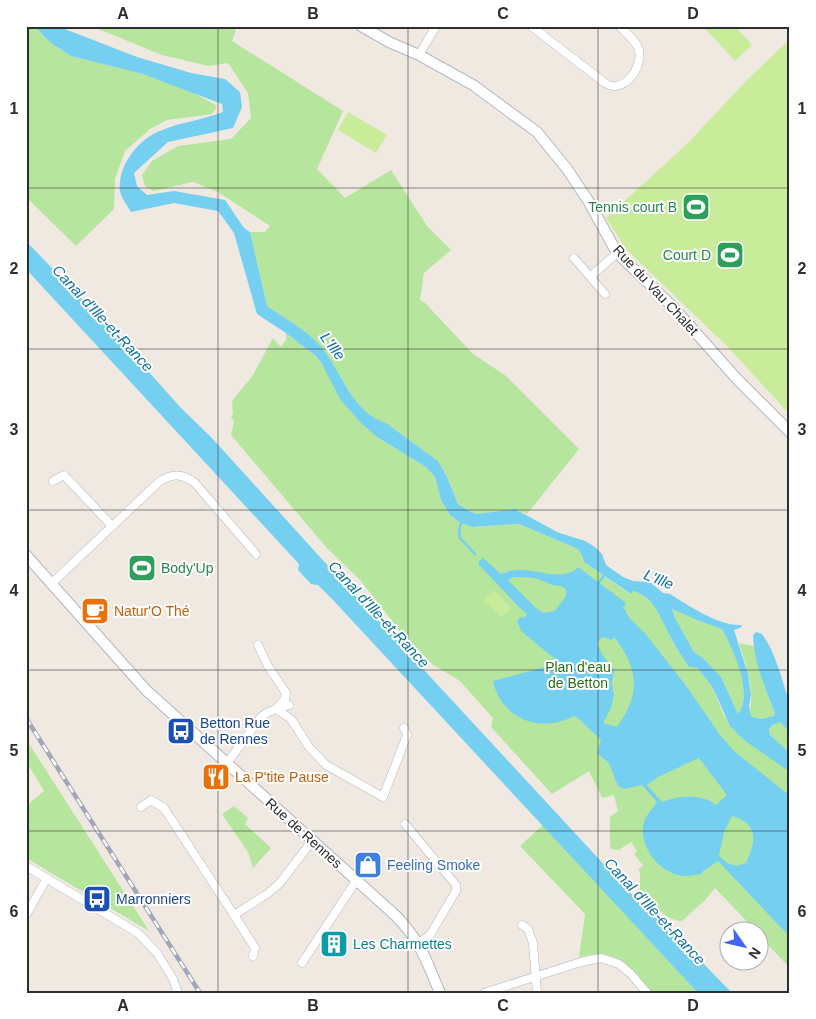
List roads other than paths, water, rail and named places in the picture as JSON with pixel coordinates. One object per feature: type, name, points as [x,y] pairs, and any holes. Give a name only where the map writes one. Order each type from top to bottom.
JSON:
[{"type":"main road","name":"Rue du Vau Chalet","points":[[361,26],[389,42],[419,55],[474,86],[537,132],[567,169],[589,202],[617,253],[674,308],[736,378],[790,432]]},
{"type":"main road","name":"Rue de Rennes","points":[[26,555],[146,690],[396,916],[418,943],[428,961],[440,993]]},
{"type":"street","points":[[419,55],[436,26]]},
{"type":"street","points":[[531,26],[605,83],[614,87],[620,85],[635,72],[640,59],[636,43],[619,26]]},
{"type":"street","points":[[590,276],[617,253]]},
{"type":"street","points":[[574,258],[604,294]]},
{"type":"street","points":[[53,481],[64,475],[112,526]]},
{"type":"street","points":[[52,583],[160,481],[170,475],[185,476],[194,482],[256,554]]},
{"type":"street","points":[[258,645],[268,666],[286,693],[284,700],[276,709]]},
{"type":"street","points":[[227,763],[261,717],[268,712],[289,705]]},
{"type":"street","points":[[276,709],[293,722],[309,746],[326,765],[383,797],[407,735],[404,728]]},
{"type":"street","points":[[141,807],[151,800],[164,808],[255,948],[253,956]]},
{"type":"street","points":[[404,824],[456,885],[456,891],[430,935],[418,943]]},
{"type":"street","points":[[234,915],[268,894],[279,884],[312,841]]},
{"type":"street","points":[[26,866],[125,923],[138,933],[157,953],[173,979],[178,993]]},
{"type":"street","points":[[26,915],[47,878]]},
{"type":"street","points":[[302,963],[356,881]]},
{"type":"street","points":[[522,925],[528,929],[533,943],[537,993]]},
{"type":"street","points":[[484,993],[580,962],[601,958],[619,964],[631,974],[647,993]]},
{"type":"water","points":[[34,26],[57,26],[137,57],[191,73],[225,79],[240,92],[242,107],[233,128],[168,142],[134,173],[137,186],[147,195],[174,191],[225,200],[244,228],[250,232],[267,306],[310,336],[322,348],[349,391],[365,411],[386,423],[438,461],[458,504],[476,514],[515,509],[557,532],[585,541],[595,547],[602,554],[606,565],[623,577],[633,581],[650,582],[663,593],[670,594],[714,619],[741,625],[742,627],[734,630],[748,674],[751,716],[761,719],[774,716],[775,713],[755,655],[753,635],[756,632],[762,634],[775,658],[790,705],[790,733],[780,722],[769,729],[770,735],[790,753],[790,772],[744,740],[730,726],[713,688],[698,668],[689,667],[655,607],[646,597],[633,591],[631,594],[584,562],[578,549],[519,524],[472,527],[459,522],[450,515],[441,500],[435,477],[426,467],[377,437],[361,423],[340,399],[316,356],[257,314],[234,233],[218,211],[174,203],[131,212],[121,194],[120,182],[126,164],[137,147],[144,140],[160,131],[223,112],[222,104],[143,74],[71,56],[51,43]],"holes":[[[672,609],[722,629],[736,659],[743,683],[744,695],[738,714],[721,677],[703,658],[694,652]]]},
{"type":"water","points":[[26,241],[112,331],[181,408],[211,437],[647,911],[657,916],[732,993],[698,993],[333,600],[318,585],[311,584],[298,570],[299,564],[26,269]]},
{"type":"water","name":"Plan d'eau de Betton","points":[[483,558],[501,574],[514,570],[523,570],[548,574],[565,574],[572,572],[578,567],[626,603],[623,608],[626,610],[626,613],[644,632],[687,687],[720,735],[734,751],[790,796],[790,937],[718,861],[703,871],[702,874],[688,876],[677,875],[668,871],[653,858],[644,841],[643,831],[645,819],[657,802],[642,785],[625,789],[618,786],[609,763],[597,753],[601,740],[579,719],[574,716],[561,721],[536,723],[524,720],[513,714],[504,705],[497,694],[493,681],[560,663],[521,631],[517,621],[521,617],[524,618],[527,614],[479,565],[479,561]],"holes":[[[514,577],[538,579],[566,589],[566,596],[555,611],[544,613],[537,609],[508,580]],[[602,637],[612,640],[614,637],[628,660],[632,671],[634,682],[630,704],[617,727],[603,723],[611,708],[614,695],[612,683],[614,670],[597,644]],[[699,758],[727,795],[716,805],[697,797],[675,798],[662,802],[647,785],[658,777]],[[732,816],[741,819],[751,828],[753,841],[746,863],[737,866],[727,863],[719,856],[724,832]]]},
{"type":"waterway","points":[[462,520],[459,531],[460,538],[475,554]]},
{"type":"waterway","points":[[598,584],[605,574]]},
{"type":"railway","points":[[26,718],[200,993]]},
{"type":"place","name":"Tennis court B","points":[[696,207]]},
{"type":"place","name":"Court D","points":[[730,255]]},
{"type":"place","name":"Body'Up","points":[[142,568]]},
{"type":"place","name":"Natur'O Thé","points":[[95,611]]},
{"type":"place","name":"Betton Rue de Rennes","points":[[181,731]]},
{"type":"place","name":"La P'tite Pause","points":[[216,777]]},
{"type":"place","name":"Feeling Smoke","points":[[368,865]]},
{"type":"place","name":"Marronniers","points":[[97,899]]},
{"type":"place","name":"Les Charmettes","points":[[334,944]]},
{"type":"water label","name":"Canal d'Ille-et-Rance","points":[[103,318]]},
{"type":"water label","name":"L'Ille","points":[[333,346]]},
{"type":"water label","name":"L'Ille","points":[[659,579]]},
{"type":"water label","name":"Canal d'Ille-et-Rance","points":[[379,614]]},
{"type":"water label","name":"Canal d'Ille-et-Rance","points":[[655,911]]}]
